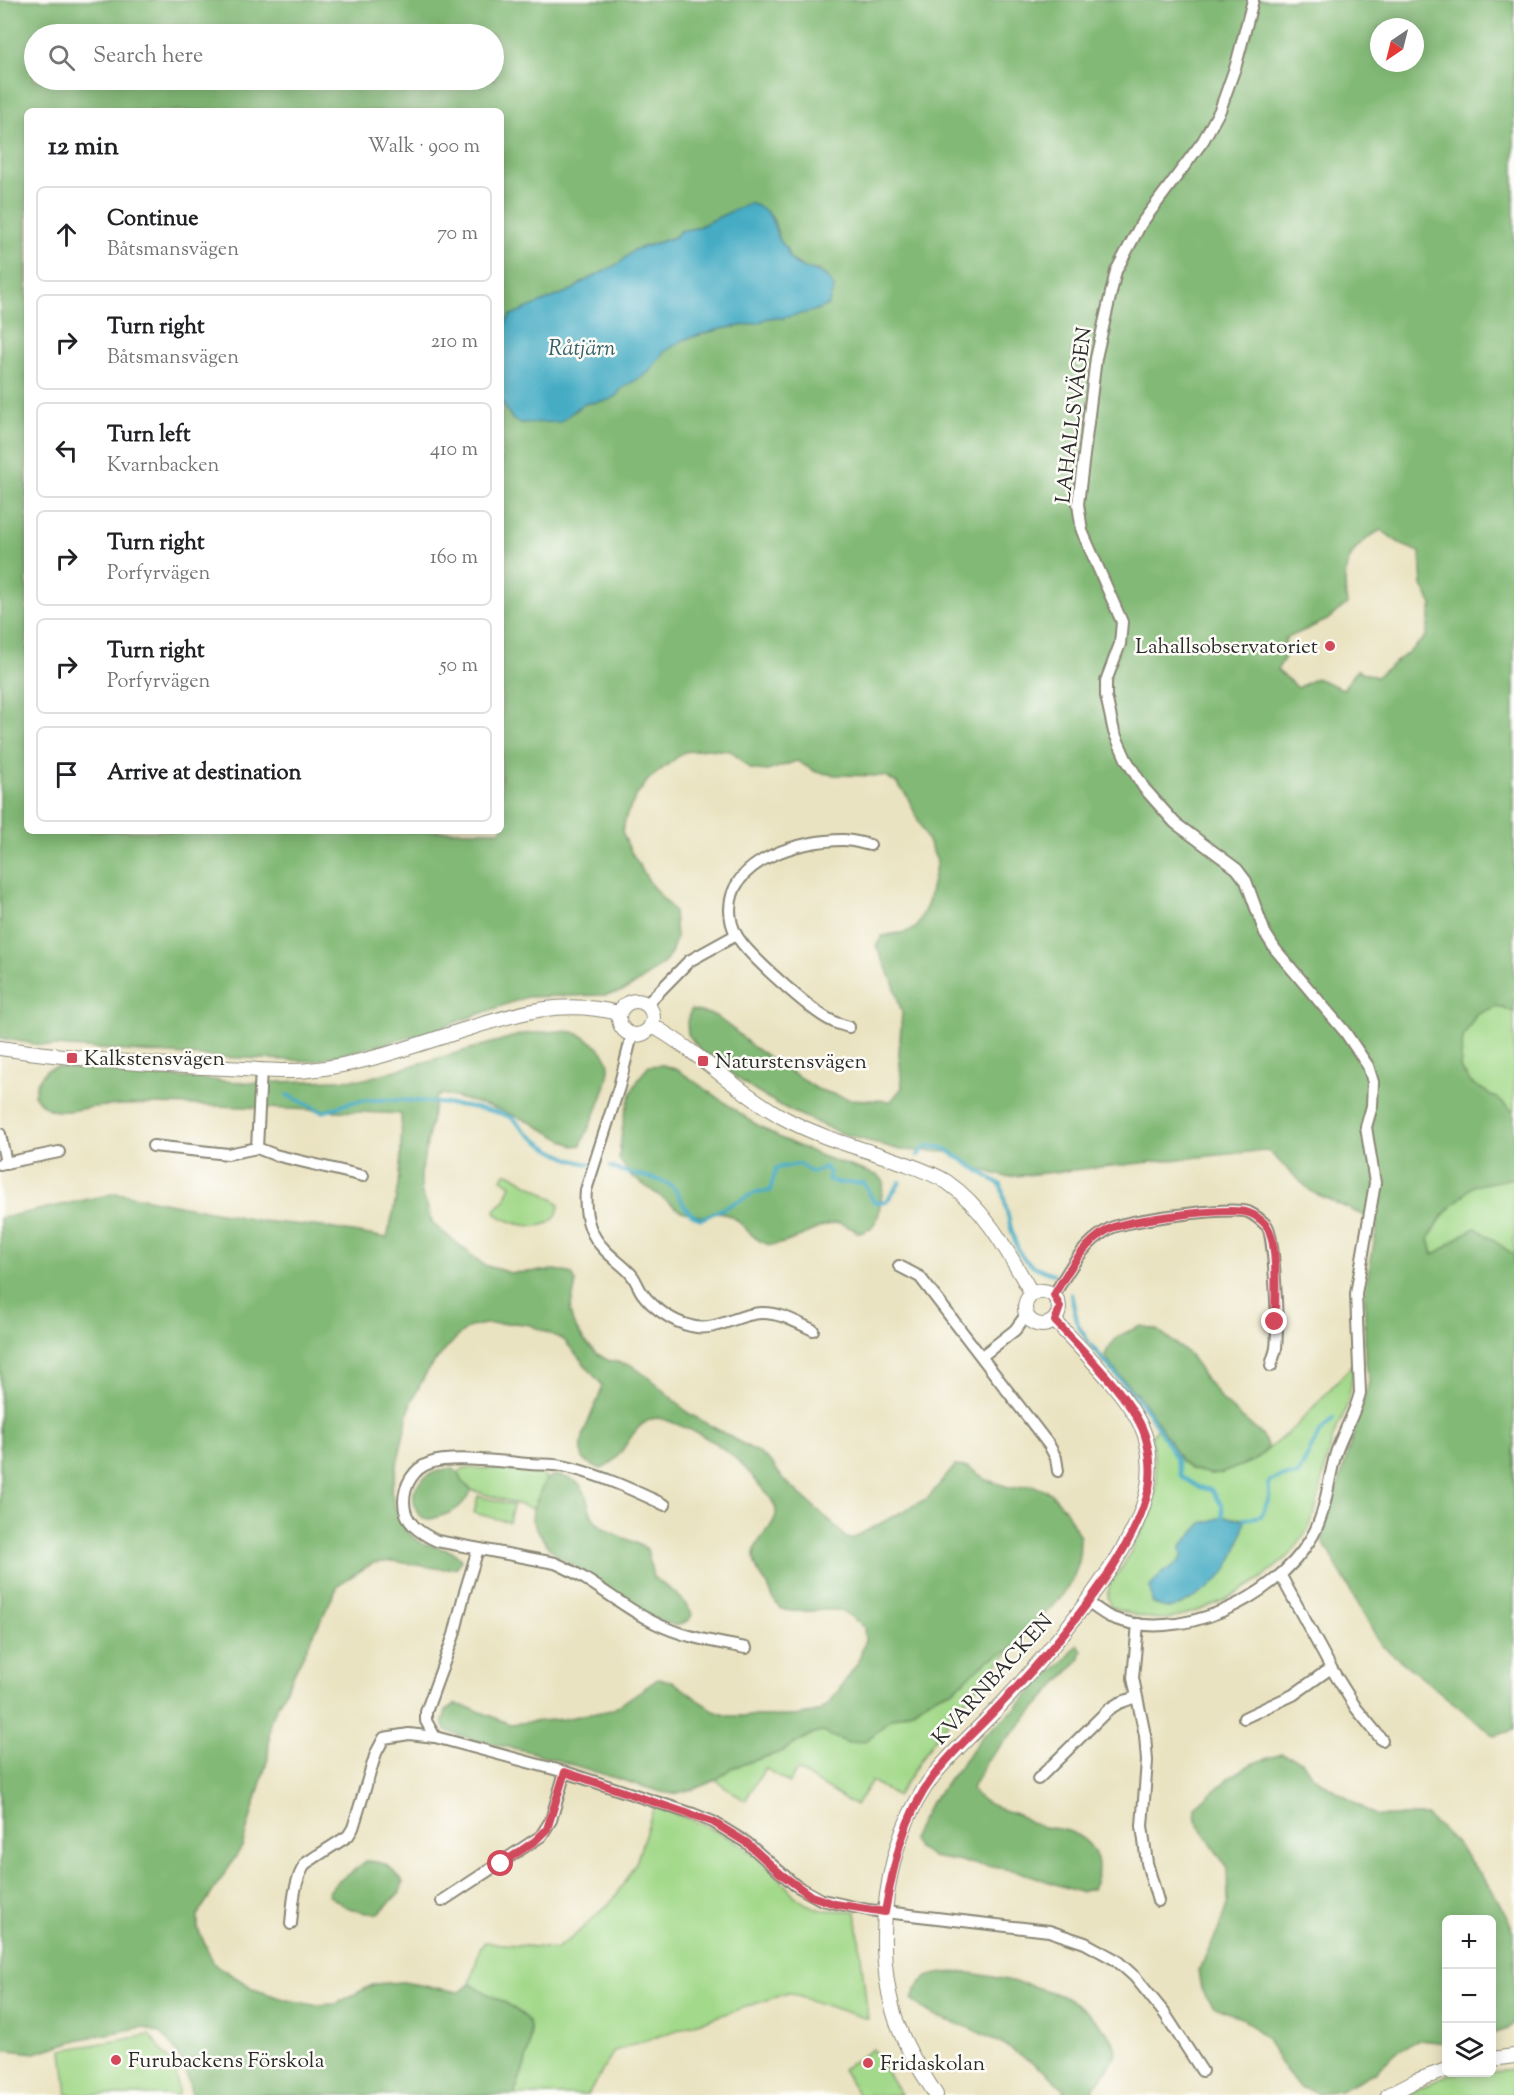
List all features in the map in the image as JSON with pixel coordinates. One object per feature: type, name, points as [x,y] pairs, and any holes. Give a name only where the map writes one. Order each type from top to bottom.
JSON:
[{"type":"street","name":"LAHALLSVÄGEN","points":[[1087,1602],[1108,1616],[1138,1624],[1175,1624],[1193,1621],[1225,1610],[1281,1576],[1317,1528],[1337,1452],[1358,1404],[1360,1393],[1356,1294],[1375,1184],[1366,1127],[1372,1106],[1373,1082],[1368,1066],[1345,1032],[1275,949],[1265,933],[1246,881],[1237,869],[1175,823],[1144,788],[1126,759],[1114,732],[1106,696],[1106,681],[1120,644],[1122,622],[1082,531],[1078,504],[1096,358],[1116,271],[1142,224],[1203,141],[1220,110],[1236,65],[1253,0]]},
{"type":"street","points":[[849,1027],[831,1021],[819,1013],[775,976],[736,935],[731,919],[732,900],[746,872],[790,847],[845,840],[870,845]]},
{"type":"street","points":[[647,1004],[689,962],[736,935]]},
{"type":"street","points":[[638,1000],[647,1004],[653,1014],[651,1025],[644,1033],[632,1035],[621,1027],[619,1013],[621,1007],[638,1000]]},
{"type":"street","points":[[0,1054],[0,1048],[72,1058],[306,1071],[349,1065],[525,1011],[553,1006],[591,1008],[619,1013]]},
{"type":"street","points":[[651,1025],[783,1117],[814,1133],[928,1172],[947,1182],[986,1220],[1032,1294]]},
{"type":"street","points":[[632,1035],[619,1087],[586,1190],[584,1206],[594,1236],[603,1249],[632,1275],[642,1293],[670,1317],[681,1323],[703,1328],[760,1313],[781,1315],[813,1330]]},
{"type":"street","points":[[257,1149],[261,1069]]},
{"type":"street","points":[[0,1134],[3,1163],[59,1152]]},
{"type":"street","points":[[153,1146],[228,1154],[257,1149],[363,1176]]},
{"type":"street","points":[[1054,1295],[1081,1252],[1109,1229],[1138,1220],[1230,1211],[1248,1212],[1269,1229],[1273,1246],[1276,1348],[1270,1366]]},
{"type":"street","points":[[899,1266],[920,1277],[982,1356],[1049,1445],[1056,1458],[1058,1472]]},
{"type":"street","points":[[1045,1291],[1054,1295],[1060,1307],[1055,1321],[1047,1325],[1031,1322],[1026,1315],[1025,1304],[1032,1294],[1045,1291]]},
{"type":"street","points":[[982,1356],[1015,1330],[1026,1315]]},
{"type":"street","name":"KVARNBACKEN","points":[[936,2095],[905,2044],[891,2002],[884,1947],[885,1912],[895,1855],[901,1835],[933,1777],[1036,1666],[1087,1602],[1125,1546],[1142,1513],[1149,1486],[1150,1464],[1146,1437],[1130,1405],[1055,1321]]},
{"type":"street","points":[[665,1505],[620,1484],[565,1467],[451,1460],[430,1463],[420,1468],[409,1480],[404,1503],[411,1523],[421,1533],[437,1541],[555,1563],[571,1569],[654,1623],[685,1635],[746,1648]]},
{"type":"street","points":[[435,1737],[426,1721],[426,1712],[454,1635],[478,1550]]},
{"type":"street","points":[[1281,1576],[1331,1668],[1356,1708],[1382,1740]]},
{"type":"street","points":[[1138,1624],[1133,1678],[1145,1735],[1147,1761],[1142,1826],[1146,1863],[1158,1900]]},
{"type":"street","points":[[1244,1718],[1293,1695],[1331,1668]]},
{"type":"street","points":[[1038,1779],[1109,1709],[1136,1697]]},
{"type":"street","points":[[291,1924],[293,1899],[302,1869],[306,1863],[348,1836],[353,1828],[376,1753],[384,1738],[409,1734],[435,1737],[565,1772],[713,1822],[747,1843],[781,1874],[811,1896],[835,1904],[1049,1931],[1068,1936],[1103,1952],[1122,1965],[1150,1994],[1202,2071]]},
{"type":"street","points":[[442,1901],[541,1836],[551,1820],[565,1772]]},
{"type":"street","points":[[1496,2058],[1514,2056]]},
{"type":"street","points":[[1388,2095],[1415,2081],[1442,2071]]},
{"type":"green space","points":[[0,0],[1514,0],[1514,1012],[1496,1006],[1476,1015],[1463,1037],[1460,1068],[1471,1083],[1495,1097],[1514,1112],[1514,1178],[1473,1186],[1443,1215],[1429,1238],[1433,1255],[1476,1228],[1514,1255],[1514,1730],[1495,1736],[1381,1645],[1322,1540],[1369,1382],[1365,1355],[1365,1291],[1378,1222],[1312,1192],[1267,1150],[1006,1177],[973,1167],[949,1152],[900,1150],[840,1133],[789,1110],[755,1091],[700,1050],[688,1034],[687,1022],[691,1010],[714,1015],[753,1047],[817,1089],[849,1099],[891,1101],[902,1088],[899,1053],[902,1013],[893,982],[876,946],[882,936],[916,928],[928,903],[937,861],[907,796],[897,783],[885,776],[835,775],[816,772],[797,761],[767,771],[750,769],[731,751],[706,749],[684,752],[648,780],[627,814],[622,831],[630,850],[652,886],[674,911],[676,938],[671,953],[665,962],[636,984],[620,992],[605,995],[527,997],[420,1035],[314,1061],[41,1045],[0,1038]],"holes":[[[1381,530],[1402,545],[1420,552],[1422,586],[1432,605],[1426,636],[1376,677],[1357,670],[1343,689],[1316,678],[1298,688],[1277,670],[1286,655],[1285,639],[1327,620],[1347,604],[1346,570],[1349,560],[1360,544]]]},
{"type":"green space","points":[[1496,1006],[1514,1012],[1514,1112],[1495,1097],[1471,1083],[1460,1068],[1463,1037],[1476,1015]]},
{"type":"green space","points":[[574,1032],[588,1039],[602,1051],[609,1066],[603,1095],[581,1145],[574,1146],[530,1122],[492,1107],[443,1094],[436,1097],[421,1173],[421,1190],[433,1224],[484,1265],[511,1273],[556,1270],[572,1274],[576,1282],[570,1311],[573,1323],[596,1353],[607,1360],[631,1365],[653,1381],[688,1413],[772,1463],[783,1479],[845,1537],[851,1539],[928,1498],[955,1466],[968,1467],[987,1480],[1012,1488],[1032,1485],[1051,1493],[1065,1509],[1080,1537],[1079,1562],[1072,1581],[1061,1597],[1012,1649],[989,1660],[952,1691],[936,1695],[911,1711],[891,1719],[866,1741],[848,1743],[822,1732],[810,1735],[781,1752],[731,1768],[716,1780],[694,1789],[673,1794],[661,1792],[531,1752],[446,1731],[443,1722],[446,1710],[456,1704],[510,1724],[563,1719],[612,1710],[658,1679],[672,1681],[714,1711],[728,1716],[795,1716],[818,1712],[829,1704],[857,1664],[865,1642],[864,1627],[841,1611],[790,1611],[777,1605],[757,1568],[754,1555],[759,1541],[776,1516],[775,1507],[752,1475],[723,1448],[701,1435],[658,1418],[644,1423],[637,1429],[616,1458],[601,1469],[584,1461],[582,1442],[584,1432],[602,1385],[564,1340],[530,1325],[485,1324],[470,1327],[458,1336],[429,1368],[411,1402],[391,1491],[395,1507],[407,1532],[420,1542],[453,1552],[461,1560],[457,1567],[442,1569],[393,1561],[373,1563],[339,1584],[270,1721],[268,1758],[242,1847],[198,1914],[198,1929],[214,1964],[256,1990],[287,2000],[314,2005],[336,2004],[374,1984],[403,1982],[460,1992],[470,1984],[510,2006],[523,2015],[528,2022],[530,2042],[528,2053],[514,2095],[192,2095],[184,2065],[174,2048],[160,2033],[142,2027],[81,2039],[35,2053],[0,2049],[0,1218],[117,1193],[261,1221],[323,1227],[387,1238],[397,1192],[401,1145],[401,1114],[168,1104],[113,1105],[62,1112],[54,1111],[40,1103],[34,1095],[37,1083],[46,1070],[56,1067],[248,1083],[365,1079],[523,1034]]},
{"type":"green space","points":[[663,1065],[678,1070],[754,1123],[782,1139],[824,1157],[879,1176],[884,1182],[878,1217],[871,1229],[860,1233],[839,1223],[831,1224],[783,1243],[767,1244],[753,1236],[734,1218],[721,1212],[704,1217],[681,1211],[630,1175],[619,1159],[626,1109],[635,1086],[649,1066]]},
{"type":"green space","points":[[505,1173],[509,1173],[556,1201],[559,1205],[556,1215],[550,1222],[533,1226],[523,1225],[496,1214],[495,1210],[505,1200],[511,1185],[502,1179]]},
{"type":"green space","points":[[1514,1178],[1514,1255],[1476,1228],[1433,1255],[1429,1238],[1447,1210],[1465,1191],[1476,1184]]},
{"type":"green space","points":[[1142,1326],[1158,1330],[1190,1355],[1224,1402],[1263,1436],[1268,1448],[1255,1460],[1220,1474],[1209,1474],[1192,1469],[1181,1461],[1159,1424],[1141,1399],[1111,1366],[1105,1355],[1120,1336]]},
{"type":"green space","points":[[1353,1364],[1349,1398],[1330,1449],[1313,1516],[1309,1527],[1287,1557],[1237,1593],[1178,1617],[1159,1619],[1144,1617],[1110,1605],[1107,1597],[1110,1584],[1124,1564],[1152,1512],[1157,1481],[1152,1437],[1159,1424],[1181,1461],[1193,1469],[1209,1474],[1241,1465],[1255,1460],[1297,1425]]},
{"type":"green space","points":[[452,1468],[458,1473],[462,1482],[472,1490],[469,1495],[459,1507],[451,1512],[431,1519],[422,1517],[414,1504],[416,1487],[430,1474]]},
{"type":"green space","points":[[464,1468],[539,1470],[546,1479],[533,1509],[472,1490],[462,1482],[458,1473]]},
{"type":"green space","points":[[555,1475],[578,1483],[586,1496],[590,1512],[601,1526],[647,1549],[653,1577],[676,1593],[685,1603],[692,1615],[689,1620],[676,1626],[649,1616],[548,1547],[532,1520],[533,1509],[546,1479]]},
{"type":"green space","points":[[478,1496],[513,1505],[509,1522],[474,1513]]},
{"type":"green space","points":[[1078,1645],[1082,1651],[1079,1660],[987,1761],[971,1790],[992,1805],[1019,1815],[1037,1825],[1068,1831],[1085,1841],[1095,1854],[1097,1862],[1098,1870],[1092,1889],[1079,1892],[1017,1871],[932,1857],[917,1848],[912,1839],[929,1805],[983,1736],[1015,1709]]},
{"type":"green space","points":[[1012,1649],[972,1692],[931,1744],[897,1796],[871,1781],[856,1806],[797,1770],[789,1783],[765,1768],[745,1801],[716,1780],[731,1768],[781,1752],[810,1735],[822,1732],[835,1737],[866,1741],[891,1719],[911,1711],[936,1695],[952,1691],[989,1659]]},
{"type":"green space","points":[[1281,1754],[1302,1761],[1312,1776],[1376,1816],[1427,1816],[1457,1844],[1493,1891],[1514,1931],[1514,2023],[1508,2029],[1496,2033],[1496,1915],[1442,1915],[1442,2043],[1419,2040],[1401,2049],[1375,2072],[1341,2090],[1319,2093],[1299,2087],[1280,2063],[1266,2038],[1242,2018],[1214,2007],[1201,1989],[1198,1971],[1218,1931],[1228,1902],[1227,1868],[1196,1821],[1195,1807],[1229,1778],[1253,1763]]},
{"type":"green space","points":[[654,1806],[704,1825],[734,1840],[766,1864],[795,1896],[806,1904],[821,1910],[856,1911],[868,2019],[788,1993],[614,2051],[588,2095],[514,2095],[528,2054],[530,2031],[528,2022],[523,2015],[504,2002],[470,1984],[480,1948],[485,1942],[555,1949],[572,1938],[614,1899],[636,1863]]},
{"type":"green space","points":[[366,1861],[379,1862],[388,1866],[403,1882],[400,1892],[379,1913],[365,1913],[352,1909],[328,1895],[339,1881]]},
{"type":"green space","points":[[964,1972],[1004,1979],[1049,1991],[1072,2001],[1092,2017],[1111,2037],[1116,2052],[1110,2066],[1090,2095],[1063,2095],[1065,2089],[1013,2051],[974,2030],[932,2014],[912,2001],[919,1984],[925,1979],[938,1974]]},
{"type":"green space","name":"Furubackens Förskola","points":[[150,2035],[176,2069],[178,2095],[67,2095],[62,2050]]},
{"type":"green space","points":[[873,2049],[901,2095],[858,2095],[842,2069]]},
{"type":"green space","points":[[1514,2069],[1514,2095],[1405,2095],[1444,2077],[1496,2077],[1496,2071]]},
{"type":"water","name":"Råtjärn","points":[[749,203],[758,206],[768,213],[780,242],[794,263],[818,272],[829,280],[834,288],[828,305],[814,311],[783,318],[768,318],[758,323],[721,329],[685,339],[664,352],[648,373],[622,388],[616,396],[609,400],[583,404],[560,422],[520,423],[513,420],[504,406],[504,325],[511,315],[574,289],[620,263],[634,250],[675,237],[680,231],[696,228]]},
{"type":"water","points":[[1223,1517],[1245,1519],[1237,1550],[1224,1574],[1185,1603],[1165,1608],[1152,1602],[1150,1587],[1163,1571],[1171,1569],[1182,1557],[1181,1546],[1202,1523]]},
{"type":"waterway","points":[[287,1095],[323,1112],[350,1103],[388,1100],[434,1102],[498,1113],[512,1118],[547,1147],[572,1160],[590,1164]]},
{"type":"waterway","points":[[918,1155],[927,1146],[944,1148],[1001,1185],[1013,1235],[1020,1253],[1031,1264],[1054,1274]]},
{"type":"waterway","points":[[611,1167],[666,1183],[676,1191],[688,1211],[701,1219],[757,1192],[770,1191],[776,1168],[800,1164],[812,1173],[825,1167],[830,1173],[828,1179],[837,1183],[864,1183],[874,1202],[886,1202],[900,1182]]},
{"type":"waterway","points":[[1071,1294],[1078,1325],[1089,1343],[1149,1413],[1176,1458],[1181,1476],[1199,1487],[1211,1490],[1222,1505],[1223,1517]]},
{"type":"waterway","points":[[1245,1519],[1261,1516],[1269,1498],[1269,1482],[1280,1477],[1298,1475],[1319,1433],[1333,1419]]},
{"type":"place","name":"Lahallsobservatoriet","points":[[1330,646]]},
{"type":"place","name":"Kalkstensvägen","points":[[72,1058]]},
{"type":"place","name":"Naturstensvägen","points":[[703,1061]]},
{"type":"place","name":"Furubackens Förskola","points":[[116,2060]]},
{"type":"place","name":"Fridaskolan","points":[[868,2063]]},
{"type":"route","points":[[501,1864],[535,1841],[547,1829],[565,1772],[713,1822],[747,1843],[781,1874],[811,1896],[835,1904],[885,1912],[895,1855],[901,1835],[920,1797],[946,1761],[1036,1666],[1072,1622],[1111,1568],[1142,1513],[1149,1486],[1150,1464],[1146,1437],[1130,1405],[1055,1321],[1060,1307],[1054,1295],[1064,1277],[1081,1252],[1094,1239],[1119,1224],[1230,1211],[1248,1212],[1269,1229],[1273,1246],[1275,1322]]}]
